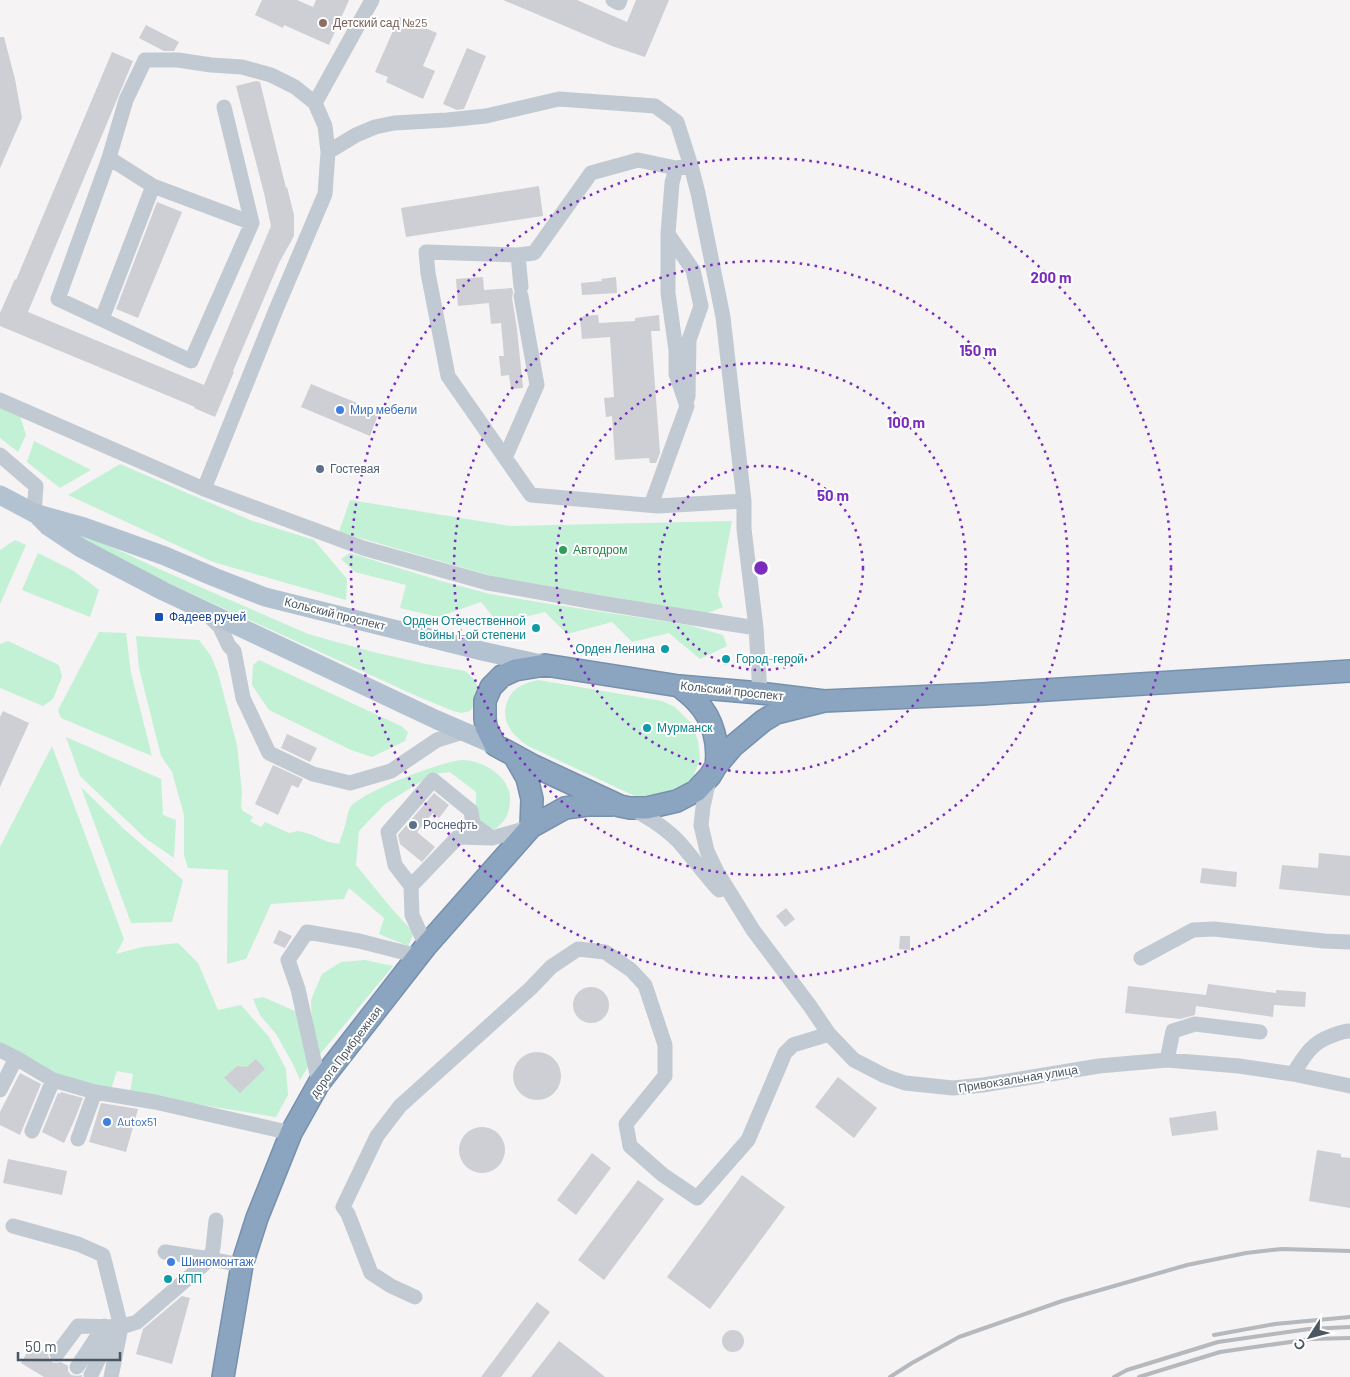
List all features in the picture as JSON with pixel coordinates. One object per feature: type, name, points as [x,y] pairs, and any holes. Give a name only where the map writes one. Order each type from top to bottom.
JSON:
[{"type":"highway","name":"Кольский проспект","points":[[546,665],[678,686],[824,701]]},
{"type":"highway","points":[[495,745],[486,727],[485,718],[485,701],[491,687],[502,676],[515,670],[546,665]]},
{"type":"highway","points":[[824,701],[998,693],[1350,671]]},
{"type":"highway","points":[[678,686],[697,701],[708,716],[714,731],[718,751],[713,771]]},
{"type":"highway","name":"дорога Прибрежная","points":[[224,1377],[242,1266],[291,1132],[319,1083],[422,951],[531,827],[565,808],[587,805],[647,808],[677,801],[696,791],[733,746],[763,721],[776,713],[824,701]]},
{"type":"highway","name":"Кольский проспект","points":[[495,745],[515,757],[625,807]]},
{"type":"highway","points":[[515,757],[527,778],[532,799],[531,827]]},
{"type":"main road","name":"Кольский проспект","points":[[0,495],[34,513],[84,527],[165,556],[265,597],[546,665]]},
{"type":"main road","name":"Кольский проспект","points":[[34,513],[48,526],[81,548],[163,591],[463,732],[495,745]]},
{"type":"street","points":[[314,103],[372,0]]},
{"type":"street","points":[[613,0],[619,2],[620,0]]},
{"type":"street","points":[[204,489],[325,194],[328,152],[325,126],[314,103],[295,87],[271,75],[242,67],[178,60],[145,60],[126,100],[110,158],[58,299],[191,361],[252,223],[224,107]]},
{"type":"street","points":[[328,152],[356,135],[375,127],[394,123],[486,116],[559,99],[655,106],[677,122],[684,167],[698,193],[723,317],[744,501],[744,529],[756,628],[760,693]]},
{"type":"street","points":[[110,158],[153,186],[252,223]]},
{"type":"street","points":[[684,167],[638,160],[592,173],[534,253],[518,255],[426,252],[428,272],[448,376],[531,495],[651,505],[744,501]]},
{"type":"street","points":[[684,167],[672,184],[668,234],[668,294],[676,350],[676,374],[687,406]]},
{"type":"street","points":[[102,319],[153,186]]},
{"type":"street","points":[[651,505],[687,406],[689,340],[702,306],[694,270],[668,234]]},
{"type":"street","points":[[505,458],[537,385],[521,291],[518,255]]},
{"type":"street","points":[[0,400],[204,489],[363,548],[488,583],[756,628]]},
{"type":"street","points":[[0,455],[36,486],[34,513]]},
{"type":"street","points":[[204,610],[220,627],[234,652],[243,698],[269,753],[312,774],[350,783],[391,771],[438,740],[463,732]]},
{"type":"street","points":[[713,771],[700,825],[707,851],[716,872],[751,928]]},
{"type":"street","points":[[319,1083],[298,989],[288,960],[307,932],[422,951],[412,915],[411,886],[395,865],[388,832],[433,780],[471,811],[472,824],[492,838]]},
{"type":"street","points":[[625,807],[646,817],[678,841],[751,928]]},
{"type":"street","points":[[411,886],[458,837],[492,838],[531,827]]},
{"type":"street","name":"Привокзальная улица","points":[[751,928],[829,1034],[854,1060],[885,1076],[905,1083],[953,1088],[983,1085],[1099,1066],[1167,1060],[1239,1066],[1293,1074],[1350,1086]]},
{"type":"street","points":[[1141,958],[1193,930],[1214,929],[1350,942]]},
{"type":"street","points":[[415,1297],[391,1286],[371,1273],[362,1245],[343,1207],[377,1136],[400,1106],[524,995],[551,967],[578,949],[605,952],[631,970],[644,985],[665,1045],[665,1076],[626,1124],[630,1146],[664,1175],[697,1198],[748,1140],[785,1053],[792,1045],[829,1034]]},
{"type":"street","points":[[1167,1060],[1172,1031],[1195,1024],[1260,1032]]},
{"type":"street","points":[[1293,1074],[1308,1051],[1321,1040],[1344,1031],[1350,1031]]},
{"type":"street","points":[[0,1050],[53,1080],[95,1092],[155,1102],[291,1132]]},
{"type":"street","points":[[0,1090],[16,1058]]},
{"type":"street","points":[[32,1131],[53,1080]]},
{"type":"street","points":[[78,1139],[95,1092]]},
{"type":"street","points":[[57,1354],[78,1326],[113,1326],[137,1322],[210,1260],[216,1220]]},
{"type":"street","points":[[13,1226],[78,1244],[103,1255],[113,1326],[111,1377]]},
{"type":"street","points":[[165,1252],[242,1266]]},
{"type":"street","points":[[77,1367],[113,1326]]},
{"type":"street","points":[[91,1375],[113,1326]]},
{"type":"green space","points":[[0,407],[20,416],[26,435],[18,452],[0,438]]},
{"type":"green space","points":[[34,441],[91,470],[60,488],[27,462]]},
{"type":"green space","points":[[120,464],[250,520],[314,540],[347,579],[346,600],[213,562],[68,495]]},
{"type":"green space","name":"Автодром","points":[[350,500],[510,526],[732,521],[718,594],[723,607],[708,613],[499,578],[339,532]]},
{"type":"green space","points":[[65,527],[308,634],[373,652],[465,671],[475,680],[479,690],[476,703],[470,711],[462,713],[419,697],[124,563],[63,532]]},
{"type":"green space","points":[[15,540],[26,545],[0,604],[0,550]]},
{"type":"green space","points":[[38,553],[74,571],[99,590],[90,617],[22,590]]},
{"type":"green space","points":[[350,553],[490,594],[688,625],[723,635],[727,646],[700,659],[669,633],[632,642],[612,622],[567,634],[545,612],[498,623],[481,602],[438,617],[400,608],[406,585],[355,572],[341,559]]},
{"type":"green space","points":[[99,632],[126,633],[131,673],[152,756],[61,718],[58,710]]},
{"type":"green space","points":[[136,636],[199,640],[211,656],[218,673],[237,745],[242,792],[241,807],[243,811],[253,817],[250,821],[261,827],[265,822],[289,833],[298,831],[339,844],[350,808],[369,794],[403,778],[462,760],[478,763],[501,777],[509,792],[510,805],[506,817],[495,829],[488,828],[479,821],[476,811],[476,792],[450,772],[433,774],[385,804],[359,831],[356,865],[414,933],[408,946],[379,934],[384,918],[349,888],[344,899],[271,904],[246,959],[227,964],[228,870],[188,868],[184,855],[184,815],[172,772],[161,756],[139,668]]},
{"type":"green space","points":[[8,641],[59,665],[62,677],[53,699],[43,706],[0,688],[0,644]]},
{"type":"green space","points":[[259,660],[401,726],[408,732],[405,741],[372,757],[351,750],[269,710],[252,685],[253,665]]},
{"type":"green space","points":[[538,680],[662,701],[675,707],[692,724],[698,741],[700,759],[693,777],[679,790],[648,798],[637,797],[528,746],[512,732],[506,720],[506,707],[512,693],[526,684]]},
{"type":"green space","points":[[66,737],[161,779],[163,815],[176,820],[174,858],[145,838],[80,776]]},
{"type":"green space","points":[[52,746],[124,939],[116,954],[142,947],[178,943],[198,963],[218,1010],[241,1005],[269,1037],[286,1069],[288,1095],[276,1117],[130,1093],[133,1074],[117,1071],[111,1089],[63,1079],[0,1047],[0,847]]},
{"type":"green space","points":[[81,787],[124,829],[183,880],[172,922],[131,923]]},
{"type":"green space","points":[[365,960],[393,966],[316,1059],[311,1000],[322,974],[341,962]]},
{"type":"green space","points":[[263,997],[297,1012],[311,1062],[300,1080],[276,1034],[260,1015],[253,999]]},
{"type":"building","name":"Детский сад №25","points":[[262,0],[297,0],[313,7],[316,0],[349,0],[329,45],[284,25],[283,28],[255,15]]},
{"type":"building","points":[[503,0],[577,0],[627,22],[636,0],[669,0],[645,57],[612,46]]},
{"type":"building","points":[[399,17],[437,33],[423,66],[435,71],[423,99],[386,82],[388,77],[375,72]]},
{"type":"building","points":[[146,25],[179,42],[174,51],[164,51],[139,38]]},
{"type":"building","points":[[0,37],[4,37],[15,79],[22,118],[0,168]]},
{"type":"building","points":[[467,48],[486,56],[464,109],[457,110],[443,104]]},
{"type":"building","points":[[112,52],[133,61],[28,312],[204,385],[271,226],[236,86],[256,81],[260,82],[294,215],[294,236],[279,263],[215,417],[0,326],[0,313],[16,280]]},
{"type":"building","points":[[539,186],[543,216],[406,237],[401,208]]},
{"type":"building","points":[[157,202],[182,212],[138,318],[116,309]]},
{"type":"building","points":[[483,277],[484,290],[512,288],[523,388],[511,389],[509,375],[501,376],[499,356],[504,356],[501,323],[491,324],[489,303],[458,306],[456,279]]},
{"type":"building","points":[[616,277],[617,293],[582,295],[581,283],[602,281],[601,279]]},
{"type":"building","points":[[598,315],[599,323],[635,321],[635,318],[659,315],[660,331],[651,331],[660,453],[656,463],[650,463],[649,458],[615,460],[612,416],[606,417],[604,398],[614,397],[610,337],[582,339],[580,317]]},
{"type":"building","name":"Мир мебели","points":[[311,384],[379,412],[370,436],[301,407]]},
{"type":"building","points":[[3,711],[29,723],[0,787],[0,717]]},
{"type":"building","points":[[287,734],[317,748],[310,762],[281,748]]},
{"type":"building","points":[[273,765],[303,779],[298,788],[292,785],[278,815],[255,804]]},
{"type":"building","name":"Роснефть","points":[[434,793],[449,805],[439,818],[433,813],[417,832],[435,847],[422,862],[400,844],[398,835]]},
{"type":"building","points":[[1319,853],[1350,856],[1350,896],[1279,889],[1282,865],[1318,868]]},
{"type":"building","points":[[1202,868],[1237,872],[1236,887],[1200,883]]},
{"type":"building","points":[[786,908],[795,919],[785,927],[776,916]]},
{"type":"building","points":[[279,930],[292,936],[285,948],[273,943]]},
{"type":"building","points":[[900,936],[910,936],[910,950],[899,949]]},
{"type":"building","points":[[1208,984],[1276,993],[1276,990],[1306,992],[1305,1007],[1274,1005],[1273,1017],[1196,1006],[1195,1015],[1180,1019],[1125,1013],[1128,986],[1206,995]]},
{"type":"building","points":[[591,987],[598,988],[604,992],[608,998],[608,1012],[604,1018],[598,1022],[591,1023],[584,1022],[578,1018],[574,1012],[573,1005],[574,998],[578,992],[584,988]]},
{"type":"building","points":[[537,1052],[546,1054],[554,1059],[559,1067],[561,1076],[559,1085],[554,1093],[546,1098],[537,1100],[528,1098],[520,1093],[515,1085],[513,1076],[515,1067],[520,1059],[528,1054]]},
{"type":"building","points":[[256,1059],[265,1069],[240,1093],[224,1078],[237,1066],[247,1067]]},
{"type":"building","points":[[20,1073],[41,1084],[20,1135],[0,1125],[0,1112]]},
{"type":"building","points":[[838,1077],[877,1108],[854,1138],[815,1107]]},
{"type":"building","points":[[61,1092],[83,1098],[64,1143],[42,1132],[58,1093],[60,1094]]},
{"type":"building","points":[[101,1103],[138,1109],[126,1152],[89,1142]]},
{"type":"building","points":[[1216,1111],[1218,1130],[1172,1136],[1169,1118]]},
{"type":"building","points":[[478,1127],[486,1127],[495,1131],[501,1137],[505,1150],[501,1163],[495,1169],[486,1173],[478,1173],[469,1169],[463,1163],[459,1154],[459,1146],[463,1137],[469,1131]]},
{"type":"building","points":[[1317,1150],[1341,1154],[1341,1157],[1350,1158],[1350,1208],[1309,1201]]},
{"type":"building","points":[[592,1153],[611,1168],[576,1215],[557,1200]]},
{"type":"building","points":[[8,1159],[67,1171],[62,1195],[3,1183]]},
{"type":"building","points":[[742,1175],[785,1207],[710,1309],[667,1277]]},
{"type":"building","points":[[638,1180],[664,1199],[604,1280],[578,1260]]},
{"type":"building","points":[[182,1296],[190,1298],[172,1364],[136,1354],[143,1329]]},
{"type":"building","points":[[537,1302],[550,1312],[501,1377],[481,1377]]},
{"type":"building","points":[[733,1330],[741,1333],[744,1341],[741,1349],[733,1352],[725,1349],[722,1341],[725,1333]]},
{"type":"building","points":[[559,1341],[585,1361],[605,1377],[531,1377]]},
{"type":"building","points":[[32,1344],[48,1354],[52,1362],[61,1362],[68,1366],[68,1371],[71,1375],[82,1375],[82,1377],[44,1377],[21,1363]]},
{"type":"railway","points":[[890,1377],[959,1337],[1062,1301],[1187,1265],[1246,1253],[1282,1249],[1350,1251]]},
{"type":"railway","points":[[1214,1335],[1275,1324],[1350,1317]]},
{"type":"railway","points":[[1114,1377],[1127,1370],[1218,1342],[1309,1329],[1350,1327]]},
{"type":"railway","points":[[1139,1377],[1220,1352],[1311,1339],[1350,1338]]},
{"type":"place","name":"Детский сад №25","points":[[323,23]]},
{"type":"place","name":"Мир мебели","points":[[340,410]]},
{"type":"place","name":"Гостевая","points":[[320,469]]},
{"type":"place","name":"Автодром","points":[[563,550]]},
{"type":"place","name":"Фадеев ручей","points":[[159,617]]},
{"type":"place","name":"Орден Отечественной войны 1-ой степени","points":[[536,628]]},
{"type":"place","name":"Орден Ленина","points":[[665,649]]},
{"type":"place","name":"Город-герой","points":[[726,659]]},
{"type":"place","name":"Мурманск","points":[[647,728]]},
{"type":"place","name":"Роснефть","points":[[413,825]]},
{"type":"place","name":"Autox51","points":[[107,1122]]},
{"type":"place","name":"Шиномонтаж","points":[[171,1262]]},
{"type":"place","name":"КПП","points":[[168,1279]]}]
